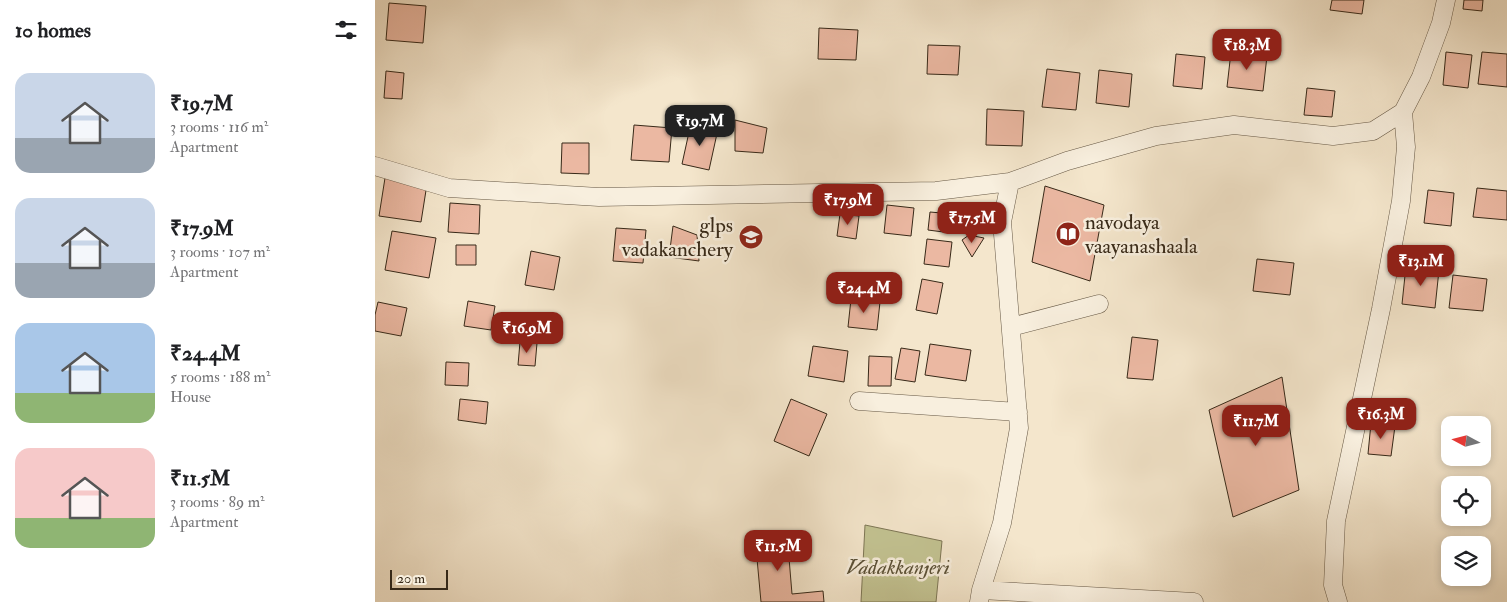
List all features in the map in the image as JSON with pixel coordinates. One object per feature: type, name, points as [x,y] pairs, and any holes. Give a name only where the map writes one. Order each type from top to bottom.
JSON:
[{"type":"street","points":[[375,166],[449,188],[599,197],[936,191],[1010,182],[1067,160],[1156,136],[1234,125],[1333,136],[1373,131],[1403,112],[1421,77],[1441,23],[1446,0]]},
{"type":"street","points":[[1338,602],[1333,585],[1336,521],[1381,309],[1401,201],[1406,147],[1403,112]]},
{"type":"street","points":[[1010,182],[1002,222],[1019,428],[1002,523],[980,596],[1194,602]]},
{"type":"street","points":[[1011,327],[1099,304]]},
{"type":"street","points":[[859,401],[1018,412]]},
{"type":"green space","name":"Vadakkanjeri","points":[[865,525],[942,541],[936,602],[861,602]]},
{"type":"building","points":[[1332,0],[1364,0],[1362,14],[1330,10]]},
{"type":"building","points":[[1464,0],[1483,0],[1482,11],[1463,9]]},
{"type":"building","points":[[389,3],[426,6],[423,43],[386,40]]},
{"type":"building","points":[[819,28],[858,30],[856,60],[818,59]]},
{"type":"building","points":[[928,45],[960,46],[958,75],[927,74]]},
{"type":"building","points":[[1231,52],[1267,56],[1263,91],[1227,87]]},
{"type":"building","points":[[1446,52],[1472,55],[1468,88],[1443,85]]},
{"type":"building","points":[[1482,52],[1507,54],[1507,87],[1478,84]]},
{"type":"building","points":[[1176,54],[1205,57],[1202,89],[1173,86]]},
{"type":"building","points":[[1047,69],[1080,73],[1076,110],[1042,107]]},
{"type":"building","points":[[1099,70],[1132,74],[1129,107],[1096,103]]},
{"type":"building","points":[[386,71],[404,73],[402,99],[384,98]]},
{"type":"building","points":[[1307,88],[1335,91],[1332,117],[1304,115]]},
{"type":"building","points":[[987,109],[1024,111],[1022,146],[986,145]]},
{"type":"building","points":[[735,120],[767,128],[763,153],[735,151]]},
{"type":"building","points":[[691,123],[718,129],[709,170],[682,164]]},
{"type":"building","points":[[634,125],[672,128],[669,162],[631,160]]},
{"type":"building","points":[[562,143],[589,143],[589,174],[561,173]]},
{"type":"building","points":[[385,178],[427,184],[421,222],[379,216]]},
{"type":"building","name":"navodaya vaayanashaala","points":[[1045,186],[1104,205],[1090,281],[1032,262]]},
{"type":"building","points":[[1477,188],[1507,191],[1507,220],[1473,217]]},
{"type":"building","points":[[1428,190],[1454,193],[1451,226],[1424,223]]},
{"type":"building","points":[[450,203],[480,205],[479,234],[448,232]]},
{"type":"building","points":[[887,205],[914,208],[911,236],[884,233]]},
{"type":"building","points":[[930,212],[953,214],[951,233],[928,230]]},
{"type":"building","points":[[840,214],[859,216],[856,239],[837,236]]},
{"type":"building","points":[[673,226],[697,235],[699,261],[669,257]]},
{"type":"building","points":[[616,228],[646,230],[643,263],[613,261]]},
{"type":"building","points":[[392,231],[436,238],[429,278],[385,270]]},
{"type":"building","points":[[969,235],[984,238],[972,257],[962,240]]},
{"type":"building","points":[[927,239],[952,242],[949,267],[924,264]]},
{"type":"building","points":[[456,245],[476,245],[476,265],[456,265]]},
{"type":"building","points":[[531,251],[560,257],[554,290],[525,285]]},
{"type":"building","points":[[1257,259],[1294,263],[1290,295],[1253,291]]},
{"type":"building","points":[[1406,266],[1439,270],[1435,308],[1402,304]]},
{"type":"building","points":[[1453,275],[1487,279],[1483,311],[1449,308]]},
{"type":"building","points":[[922,279],[943,283],[937,314],[916,310]]},
{"type":"building","points":[[851,299],[880,302],[877,330],[848,327]]},
{"type":"building","points":[[468,301],[495,306],[491,330],[464,326]]},
{"type":"building","points":[[378,302],[407,308],[401,336],[375,331],[375,315]]},
{"type":"building","points":[[1132,337],[1158,340],[1153,380],[1127,378]]},
{"type":"building","points":[[520,342],[537,343],[535,366],[518,365]]},
{"type":"building","points":[[930,344],[971,350],[966,381],[925,375]]},
{"type":"building","points":[[813,346],[848,351],[844,382],[808,376]]},
{"type":"building","points":[[901,348],[920,351],[915,382],[895,379]]},
{"type":"building","points":[[869,356],[892,357],[891,386],[868,386]]},
{"type":"building","points":[[446,362],[469,363],[468,386],[445,385]]},
{"type":"building","points":[[1282,377],[1299,490],[1233,517],[1209,410]]},
{"type":"building","points":[[460,399],[488,402],[486,424],[458,420]]},
{"type":"building","points":[[791,399],[827,414],[809,456],[774,441]]},
{"type":"building","points":[[1371,423],[1395,426],[1391,456],[1368,454]]},
{"type":"building","points":[[787,534],[792,594],[823,591],[824,602],[761,602],[755,537]]},
{"type":"place","name":"navodaya vaayanashaala","points":[[1068,234]]},
{"type":"place","name":"glps vadakanchery","points":[[751,237]]}]
